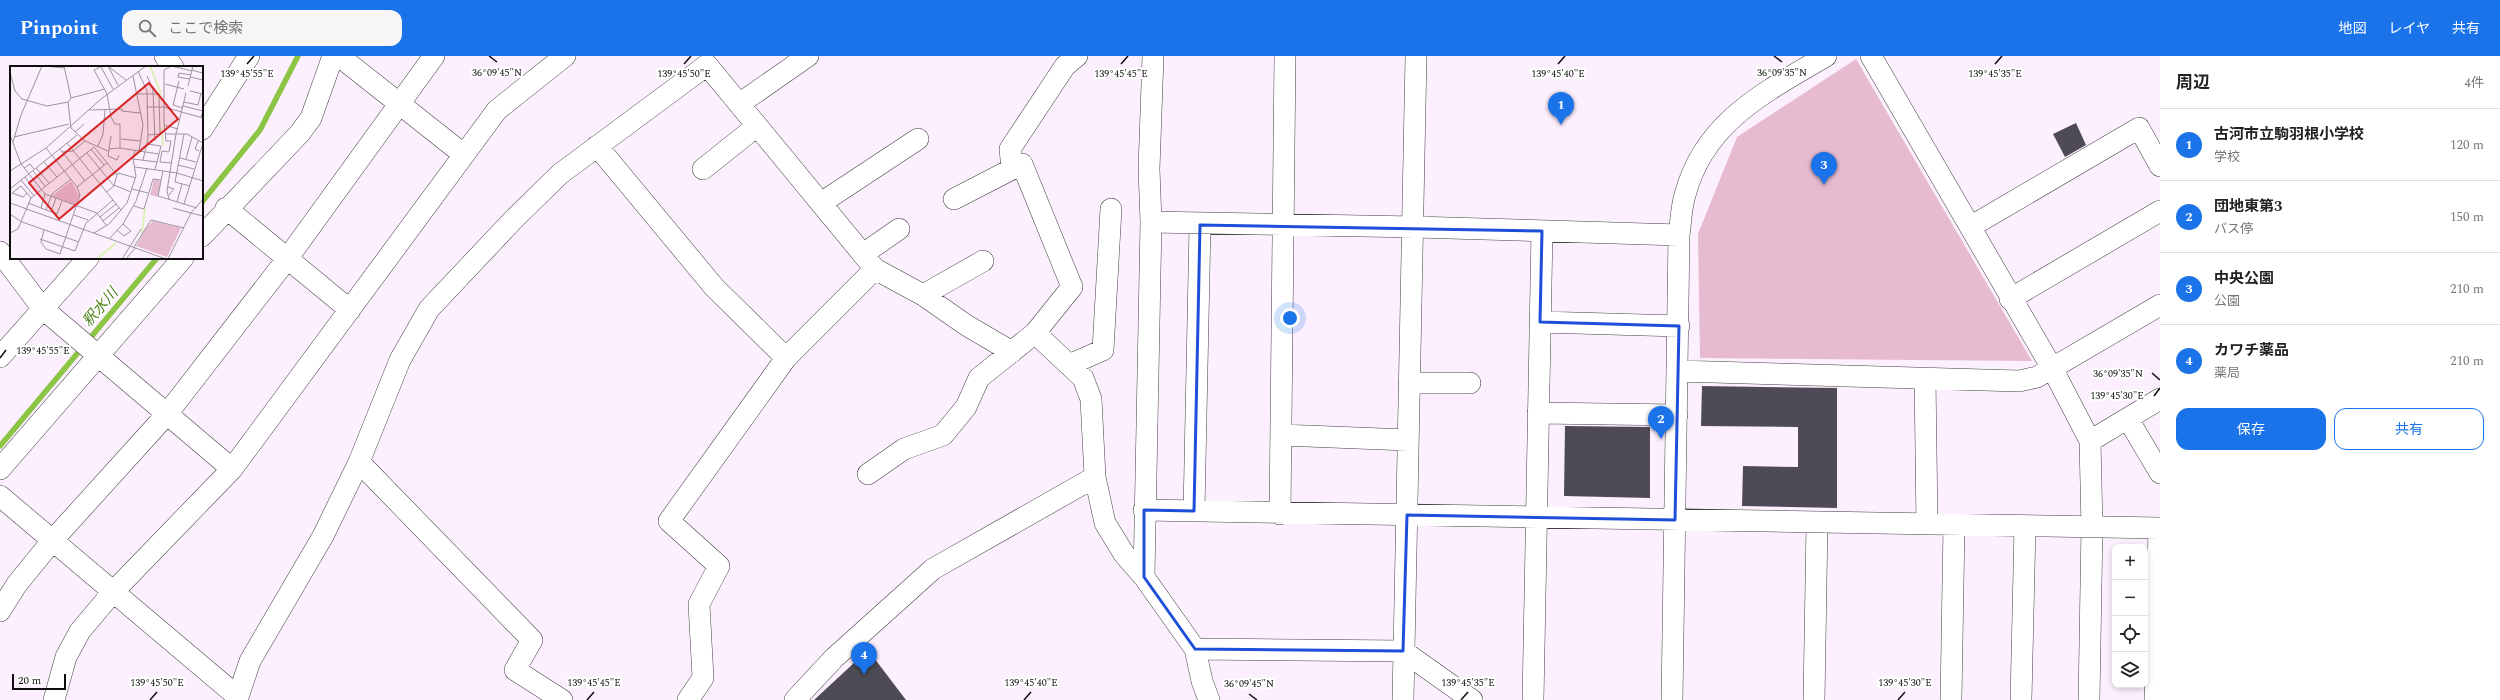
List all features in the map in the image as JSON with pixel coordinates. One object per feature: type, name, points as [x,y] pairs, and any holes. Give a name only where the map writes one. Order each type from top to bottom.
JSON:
[{"type":"street","points":[[165,56],[172,66]]},
{"type":"street","points":[[205,115],[249,56]]},
{"type":"street","points":[[203,235],[226,208],[300,133],[312,118],[333,56]]},
{"type":"street","points":[[339,56],[462,154]]},
{"type":"street","points":[[0,611],[17,584],[52,541],[167,414],[287,258],[434,56]]},
{"type":"street","points":[[739,104],[808,56]]},
{"type":"street","points":[[1012,169],[1010,149],[1065,66],[1077,56]]},
{"type":"street","points":[[1144,577],[1144,510],[1151,222],[1149,169],[1153,56]]},
{"type":"street","points":[[1280,514],[1285,56]]},
{"type":"street","points":[[1403,700],[1409,383],[1414,227],[1416,56]]},
{"type":"street","points":[[1672,700],[1679,326],[1679,235],[1684,196],[1695,167],[1707,145],[1726,121],[1759,96],[1826,56]]},
{"type":"street","points":[[1871,56],[2010,299],[2052,368],[2090,441],[2092,527],[2088,700]]},
{"type":"street","points":[[54,700],[66,657],[80,631],[113,592],[232,469],[350,310],[462,154],[497,110],[552,60]]},
{"type":"street","points":[[0,496],[238,698],[250,661],[305,569],[359,462],[400,360],[429,309],[513,220],[560,174],[704,61],[869,261],[923,295],[966,325],[1012,352]]},
{"type":"street","points":[[703,168],[757,126]]},
{"type":"street","points":[[1970,227],[2139,128],[2160,166]]},
{"type":"street","points":[[821,204],[918,139]]},
{"type":"street","points":[[597,146],[714,287],[786,358]]},
{"type":"street","points":[[868,474],[904,449],[943,436],[966,407],[979,378],[1035,333],[1072,287],[1022,164],[954,199]]},
{"type":"street","points":[[226,208],[350,310]]},
{"type":"street","points":[[1070,365],[1103,350],[1111,209]]},
{"type":"street","points":[[2010,299],[2160,211]]},
{"type":"street","points":[[1151,222],[1200,225],[1414,227],[1679,235]]},
{"type":"street","points":[[1194,511],[1200,225]]},
{"type":"street","points":[[688,700],[703,678],[699,604],[719,566],[669,521],[786,358],[869,261],[900,229]]},
{"type":"street","points":[[1534,700],[1542,231]]},
{"type":"street","points":[[0,252],[42,308],[232,469]]},
{"type":"street","points":[[0,357],[87,259]]},
{"type":"street","points":[[0,469],[182,259]]},
{"type":"street","points":[[923,295],[983,261]]},
{"type":"street","points":[[1678,371],[2019,381],[2036,377],[2160,305]]},
{"type":"street","points":[[1540,322],[1679,326]]},
{"type":"street","points":[[1035,333],[1084,378],[1091,399],[1095,477],[1105,524],[1124,554],[1144,577],[1195,649],[1202,681],[1209,700]]},
{"type":"street","points":[[1925,378],[1927,524]]},
{"type":"street","points":[[1409,383],[1470,384]]},
{"type":"street","points":[[2090,441],[2160,399]]},
{"type":"street","points":[[1538,413],[1677,415]]},
{"type":"street","points":[[2128,419],[2160,472]]},
{"type":"street","points":[[1281,435],[1408,440]]},
{"type":"street","points":[[359,462],[532,640],[515,670],[562,700]]},
{"type":"street","points":[[795,700],[834,658],[932,569],[1095,477]]},
{"type":"street","points":[[1144,510],[1280,514],[1536,516],[1817,523],[2159,528],[2155,700]]},
{"type":"street","points":[[1814,700],[1817,523]]},
{"type":"street","points":[[1951,700],[1954,525]]},
{"type":"street","points":[[2021,700],[2025,526]]},
{"type":"street","points":[[1195,649],[1404,651],[1472,700]]},
{"type":"highlighted area","points":[[1200,225],[1542,231],[1540,322],[1679,326],[1675,520],[1407,515],[1403,651],[1195,649],[1144,577],[1144,510],[1194,511]]},
{"type":"shaded area","points":[[1856,59],[2032,361],[1700,358],[1698,234],[1737,137]]},
{"type":"building","points":[[2076,123],[2086,145],[2065,157],[2053,134]]},
{"type":"building","points":[[1702,386],[1837,388],[1837,508],[1742,506],[1743,466],[1798,467],[1798,427],[1701,426]]},
{"type":"building","points":[[1565,426],[1650,427],[1650,498],[1564,496]]},
{"type":"building","points":[[868,650],[906,700],[814,700]]},
{"type":"waterway","name":"釈水川","points":[[203,201],[260,130],[298,56]]},
{"type":"waterway","name":"釈水川","points":[[0,446],[156,259]]},
{"type":"place","name":"古河市立駒羽根小学校","points":[[1561,125]]},
{"type":"place","name":"中央公園","points":[[1824,185]]},
{"type":"place","name":"団地東第3","points":[[1661,439]]},
{"type":"place","name":"カワチ薬品","points":[[864,675]]}]
